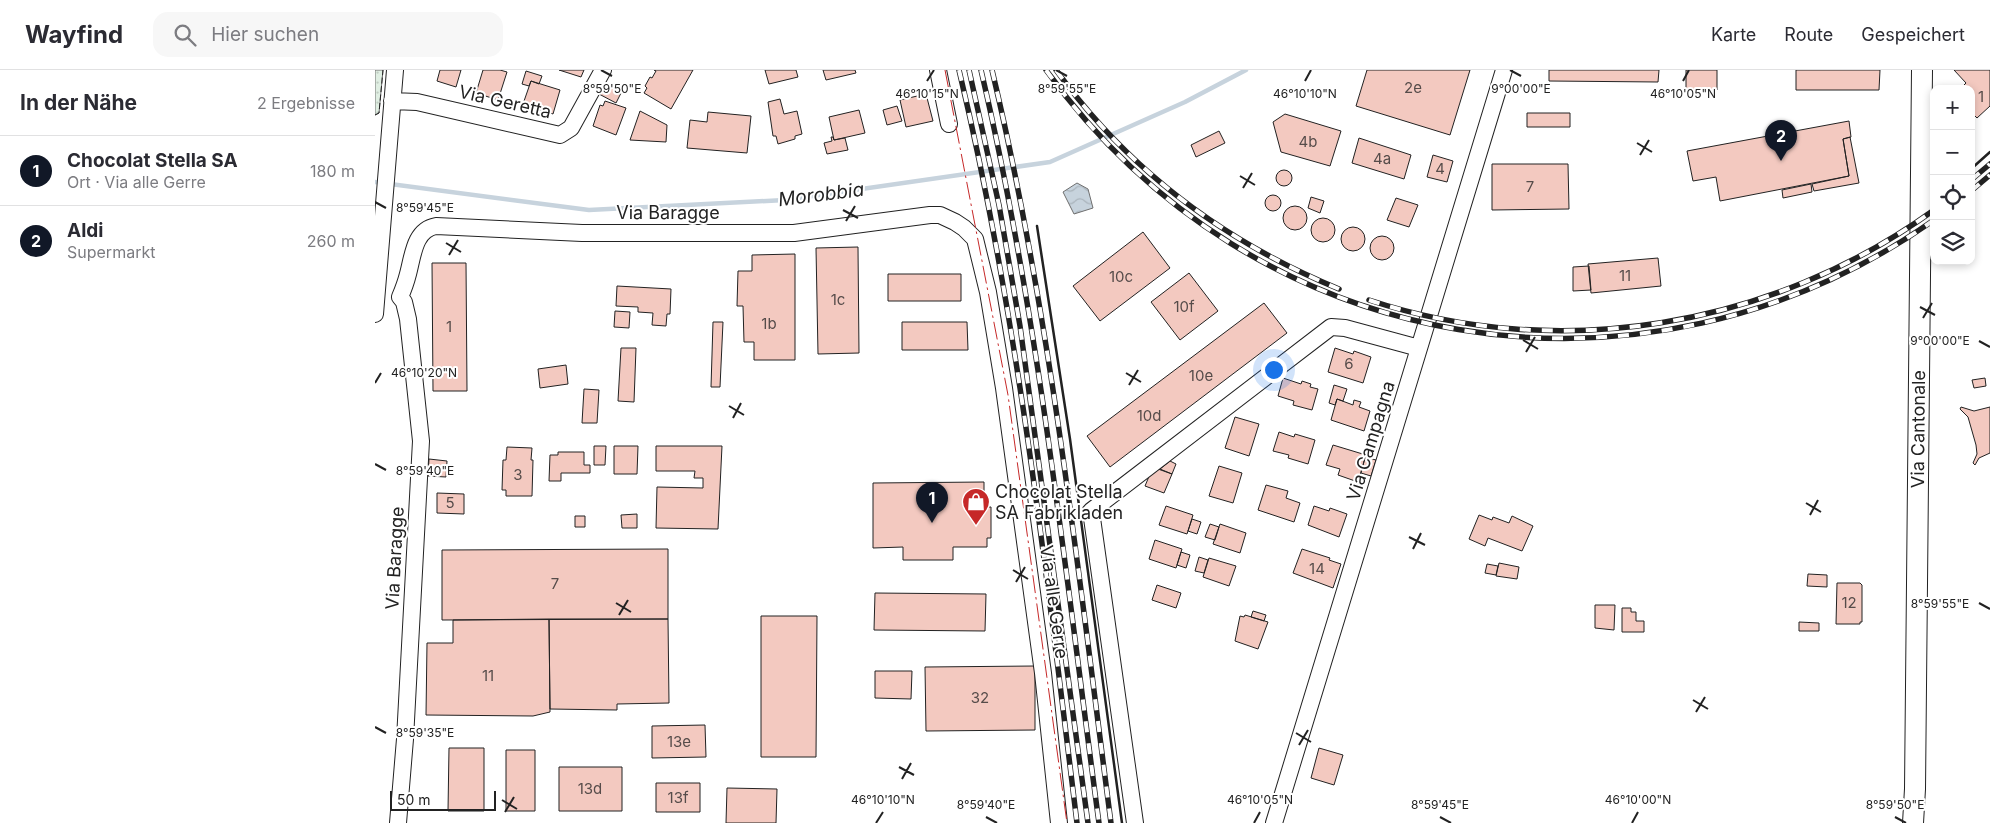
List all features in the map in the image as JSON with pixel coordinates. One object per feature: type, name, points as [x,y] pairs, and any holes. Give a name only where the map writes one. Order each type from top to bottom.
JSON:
[{"type":"main road","name":"Via Cantonale","points":[[1915,823],[1923,70]]},
{"type":"street","points":[[375,314],[395,70]]},
{"type":"street","name":"Via Geretta","points":[[392,101],[417,102],[560,135],[571,128],[603,70]]},
{"type":"street","points":[[938,70],[949,124]]},
{"type":"street","name":"Via Campagna","points":[[1274,823],[1334,633],[1505,70]]},
{"type":"street","name":"Via Baragge","points":[[398,823],[421,441],[408,319],[404,302],[400,297],[417,240],[426,229],[436,226],[582,233],[795,233],[940,215],[964,228],[975,239]]},
{"type":"street","name":"Via alle Gerre","points":[[975,239],[988,292],[1004,388],[1043,672],[1059,823]]},
{"type":"street","points":[[376,293],[400,297]]},
{"type":"street","points":[[1135,823],[1091,511],[1331,327],[1345,328],[1419,348]]},
{"type":"green space","points":[[375,70],[383,70],[379,113],[375,115]]},
{"type":"water","points":[[1077,183],[1088,189],[1093,208],[1074,214],[1063,192]]},
{"type":"building","points":[[440,70],[461,70],[456,87],[437,81]]},
{"type":"building","points":[[483,70],[507,72],[498,100],[476,93]]},
{"type":"building","points":[[559,70],[584,70],[581,77]]},
{"type":"building","points":[[654,70],[693,70],[671,109],[644,93],[647,88],[645,86],[656,71]]},
{"type":"building","points":[[765,70],[796,70],[798,77],[769,84]]},
{"type":"building","points":[[823,70],[855,70],[856,73],[826,80]]},
{"type":"building","points":[[1367,70],[1470,70],[1450,135],[1356,106]]},
{"type":"building","points":[[1549,70],[1659,70],[1658,82],[1549,81]]},
{"type":"building","points":[[1686,70],[1717,70],[1717,90],[1686,89]]},
{"type":"building","points":[[1796,70],[1880,70],[1879,90],[1796,90]]},
{"type":"building","points":[[1954,70],[1990,70],[1990,106],[1977,118],[1975,116],[1975,85],[1964,85],[1966,83]]},
{"type":"building","points":[[526,71],[542,76],[539,84],[531,81],[529,86],[522,84]]},
{"type":"building","points":[[531,81],[560,90],[553,114],[523,104]]},
{"type":"building","points":[[605,83],[622,91],[616,103],[599,94]]},
{"type":"building","points":[[926,94],[933,121],[906,127],[900,100]]},
{"type":"building","points":[[780,99],[784,114],[797,111],[802,134],[795,136],[795,139],[778,144],[776,136],[773,136],[768,102]]},
{"type":"building","points":[[605,101],[626,108],[616,135],[593,126],[600,105],[603,106]]},
{"type":"building","points":[[897,106],[902,121],[887,125],[883,110]]},
{"type":"building","points":[[859,110],[865,133],[834,140],[829,117]]},
{"type":"building","points":[[640,111],[667,125],[666,142],[630,140]]},
{"type":"building","points":[[708,112],[751,116],[747,153],[687,148],[690,120],[707,122]]},
{"type":"building","points":[[1527,113],[1570,113],[1570,127],[1527,127]]},
{"type":"building","points":[[1285,114],[1341,131],[1330,166],[1281,152],[1273,122]]},
{"type":"building","points":[[1849,121],[1851,137],[1843,139],[1849,176],[1720,201],[1716,177],[1693,181],[1687,151]]},
{"type":"building","points":[[1219,131],[1225,143],[1196,157],[1191,145]]},
{"type":"building","points":[[831,137],[834,140],[845,138],[848,150],[827,154],[824,143],[832,141]]},
{"type":"building","points":[[1850,137],[1859,183],[1814,191],[1812,184],[1849,176],[1843,139]]},
{"type":"building","points":[[1359,138],[1411,155],[1404,179],[1352,163]]},
{"type":"building","points":[[1433,155],[1453,161],[1447,182],[1427,177]]},
{"type":"building","points":[[1492,164],[1568,164],[1569,209],[1492,210]]},
{"type":"building","points":[[1281,170],[1287,170],[1292,175],[1290,184],[1281,186],[1276,181],[1276,175]]},
{"type":"building","points":[[1811,184],[1812,192],[1783,198],[1782,190]]},
{"type":"building","points":[[1270,195],[1276,195],[1281,200],[1279,209],[1270,211],[1265,206],[1265,200]]},
{"type":"building","points":[[1311,197],[1324,201],[1320,213],[1308,208]]},
{"type":"building","points":[[1396,198],[1418,205],[1409,227],[1387,220]]},
{"type":"building","points":[[1295,206],[1303,210],[1307,218],[1303,226],[1295,230],[1287,226],[1283,218],[1287,210]]},
{"type":"building","points":[[1323,218],[1328,219],[1334,225],[1334,235],[1328,241],[1323,242],[1318,241],[1312,235],[1311,230],[1312,225],[1318,219]]},
{"type":"building","points":[[1353,227],[1361,231],[1365,239],[1361,247],[1353,251],[1345,247],[1341,239],[1345,231]]},
{"type":"building","points":[[1143,232],[1170,268],[1100,321],[1073,286]]},
{"type":"building","points":[[1382,236],[1390,240],[1394,248],[1390,256],[1382,260],[1374,256],[1370,248],[1374,240]]},
{"type":"building","points":[[858,247],[859,353],[818,354],[816,248]]},
{"type":"building","points":[[795,254],[795,360],[754,360],[754,342],[744,342],[743,306],[737,306],[738,271],[752,271],[752,255]]},
{"type":"building","points":[[1658,258],[1661,286],[1591,293],[1588,264]]},
{"type":"building","points":[[432,263],[466,263],[467,391],[433,391]]},
{"type":"building","points":[[1589,266],[1591,290],[1573,291],[1573,267]]},
{"type":"building","points":[[1189,273],[1218,311],[1180,340],[1151,302]]},
{"type":"building","points":[[888,274],[961,274],[961,301],[888,301]]},
{"type":"building","points":[[617,286],[671,289],[670,314],[667,314],[666,326],[652,325],[653,313],[638,312],[638,307],[616,306]]},
{"type":"building","points":[[1264,303],[1287,333],[1110,467],[1087,436]]},
{"type":"building","points":[[615,311],[630,312],[629,328],[614,327]]},
{"type":"building","points":[[713,322],[723,322],[720,387],[711,387]]},
{"type":"building","points":[[902,322],[967,322],[968,350],[902,350]]},
{"type":"building","points":[[621,348],[636,348],[634,402],[618,401]]},
{"type":"building","points":[[1335,348],[1353,354],[1354,351],[1371,357],[1363,383],[1328,372]]},
{"type":"building","points":[[566,365],[568,384],[540,388],[538,369]]},
{"type":"building","points":[[1283,378],[1301,384],[1302,381],[1311,384],[1310,387],[1318,389],[1312,410],[1293,405],[1294,401],[1278,396]]},
{"type":"building","points":[[1985,378],[1986,386],[1974,388],[1972,380]]},
{"type":"building","points":[[1334,385],[1347,389],[1343,401],[1337,399],[1335,405],[1329,403]]},
{"type":"building","points":[[584,389],[599,390],[597,423],[582,423]]},
{"type":"building","points":[[1337,399],[1353,405],[1354,400],[1361,402],[1359,407],[1370,411],[1364,431],[1331,420]]},
{"type":"building","points":[[1961,407],[1974,411],[1990,407],[1990,453],[1979,458],[1975,465],[1973,463],[1977,454],[1976,445],[1968,417],[1960,409]]},
{"type":"building","points":[[1235,417],[1259,424],[1249,456],[1225,448]]},
{"type":"building","points":[[1279,432],[1294,437],[1295,434],[1315,440],[1308,464],[1288,458],[1289,455],[1273,451]]},
{"type":"building","points":[[1333,445],[1366,455],[1358,482],[1338,475],[1340,469],[1326,465]]},
{"type":"building","points":[[594,446],[606,446],[605,465],[594,465]]},
{"type":"building","points":[[614,446],[638,446],[637,474],[614,474]]},
{"type":"building","points":[[656,446],[722,446],[718,529],[656,528],[657,487],[703,488],[703,478],[694,478],[695,471],[656,471]]},
{"type":"building","points":[[507,447],[532,448],[532,496],[506,496],[506,490],[502,490],[503,460],[506,460]]},
{"type":"building","points":[[558,452],[584,452],[584,465],[590,465],[590,473],[561,473],[561,481],[549,481],[550,455],[558,455]]},
{"type":"building","points":[[1365,457],[1376,460],[1371,476],[1361,473]]},
{"type":"building","points":[[429,459],[447,461],[446,477],[428,476]]},
{"type":"building","points":[[1170,461],[1176,464],[1172,474],[1160,469]]},
{"type":"building","points":[[1219,466],[1242,473],[1233,503],[1209,496]]},
{"type":"building","points":[[1158,469],[1172,474],[1164,493],[1145,486],[1150,474]]},
{"type":"building","points":[[984,482],[984,507],[991,507],[991,538],[987,538],[987,547],[953,547],[953,560],[903,560],[903,547],[873,548],[873,483]]},
{"type":"building","points":[[1266,485],[1288,491],[1286,498],[1300,503],[1294,522],[1258,510]]},
{"type":"building","points":[[437,493],[464,494],[464,514],[437,513]]},
{"type":"building","points":[[1166,506],[1193,515],[1187,534],[1159,525]]},
{"type":"building","points":[[1314,506],[1329,511],[1330,508],[1347,514],[1339,537],[1308,525]]},
{"type":"building","points":[[637,514],[637,528],[622,528],[621,515]]},
{"type":"building","points":[[1479,515],[1492,520],[1493,517],[1509,523],[1512,516],[1533,526],[1522,551],[1488,538],[1485,546],[1469,539]]},
{"type":"building","points":[[575,516],[585,516],[585,527],[575,527]]},
{"type":"building","points":[[1192,519],[1201,522],[1197,534],[1188,531]]},
{"type":"building","points":[[1210,524],[1219,527],[1215,540],[1205,537]]},
{"type":"building","points":[[1220,524],[1246,533],[1240,553],[1213,544]]},
{"type":"building","points":[[1155,540],[1182,549],[1176,568],[1149,559]]},
{"type":"building","points":[[668,549],[668,619],[442,620],[442,550]]},
{"type":"building","points":[[1302,549],[1330,558],[1329,560],[1341,564],[1333,588],[1293,573]]},
{"type":"building","points":[[1181,552],[1190,555],[1186,568],[1177,565]]},
{"type":"building","points":[[1199,557],[1208,560],[1204,573],[1195,571]]},
{"type":"building","points":[[1209,558],[1236,566],[1229,586],[1203,577]]},
{"type":"building","points":[[1499,563],[1519,567],[1517,579],[1496,576]]},
{"type":"building","points":[[1487,564],[1498,566],[1496,575],[1485,573]]},
{"type":"building","points":[[1808,574],[1827,575],[1827,587],[1807,586]]},
{"type":"building","points":[[1837,583],[1860,583],[1862,585],[1862,622],[1860,624],[1836,624]]},
{"type":"building","points":[[1157,585],[1181,593],[1176,608],[1152,600]]},
{"type":"building","points":[[875,593],[986,594],[985,631],[874,630]]},
{"type":"building","points":[[1595,605],[1615,605],[1614,630],[1595,628]]},
{"type":"building","points":[[1622,608],[1631,608],[1631,612],[1636,612],[1636,621],[1644,621],[1644,632],[1622,632]]},
{"type":"building","points":[[1253,611],[1266,615],[1264,621],[1251,617]]},
{"type":"building","points":[[1245,615],[1268,622],[1258,649],[1235,641],[1240,616],[1244,617]]},
{"type":"building","points":[[761,616],[817,616],[816,757],[761,757]]},
{"type":"building","points":[[549,619],[550,712],[533,716],[426,715],[427,643],[453,643],[453,620]]},
{"type":"building","points":[[549,619],[668,619],[669,703],[617,704],[617,710],[550,709]]},
{"type":"building","points":[[1799,622],[1819,623],[1819,631],[1799,631]]},
{"type":"building","points":[[1035,666],[1035,730],[926,731],[925,667]]},
{"type":"building","points":[[875,671],[912,671],[911,699],[875,698]]},
{"type":"building","points":[[705,725],[706,757],[652,758],[652,726]]},
{"type":"building","points":[[449,748],[484,748],[484,811],[448,811]]},
{"type":"building","points":[[1319,748],[1343,755],[1334,785],[1311,778]]},
{"type":"building","points":[[506,750],[535,750],[535,811],[506,811]]},
{"type":"building","points":[[559,767],[622,767],[622,811],[559,811]]},
{"type":"building","points":[[656,783],[700,783],[700,812],[656,812]]},
{"type":"building","points":[[727,788],[777,789],[776,823],[726,823]]},
{"type":"waterway","name":"Morobbia","points":[[375,182],[589,210],[785,200],[1050,162],[1185,102],[1246,70]]},
{"type":"railway","points":[[959,70],[998,256],[1029,445],[1077,823]]},
{"type":"railway","points":[[969,70],[999,205],[1020,326],[1088,823]]},
{"type":"railway","points":[[981,70],[1019,256],[1035,350],[1099,823]]},
{"type":"railway","points":[[992,70],[1013,163],[1047,351],[1111,823]]},
{"type":"railway","points":[[1046,70],[1132,168],[1231,244],[1341,298],[1459,330],[1580,338],[1702,323],[1821,284],[1930,222]]},
{"type":"railway","points":[[1056,70],[1084,106],[1115,140],[1147,171],[1182,199],[1218,225],[1257,249],[1339,289]]},
{"type":"railway","points":[[1975,177],[1990,164]]},
{"type":"railway","points":[[1975,188],[1990,175]]},
{"type":"railway","points":[[1369,300],[1441,319],[1515,329],[1589,330],[1662,322],[1734,307],[1804,282],[1871,250],[1930,213]]},
{"type":"fence","points":[[375,115],[379,113],[383,70]]},
{"type":"wall","points":[[1975,165],[1990,152]]},
{"type":"wall","points":[[1037,226],[1070,439],[1122,823]]},
{"type":"power","points":[[945,70],[1008,395],[1067,823]]},
{"type":"place","name":"Aldi","points":[[1781,161]]},
{"type":"place","name":"Chocolat Stella SA","points":[[932,523]]},
{"type":"place","name":"Chocolat Stella SA Fabrikladen","points":[[976,526]]}]
